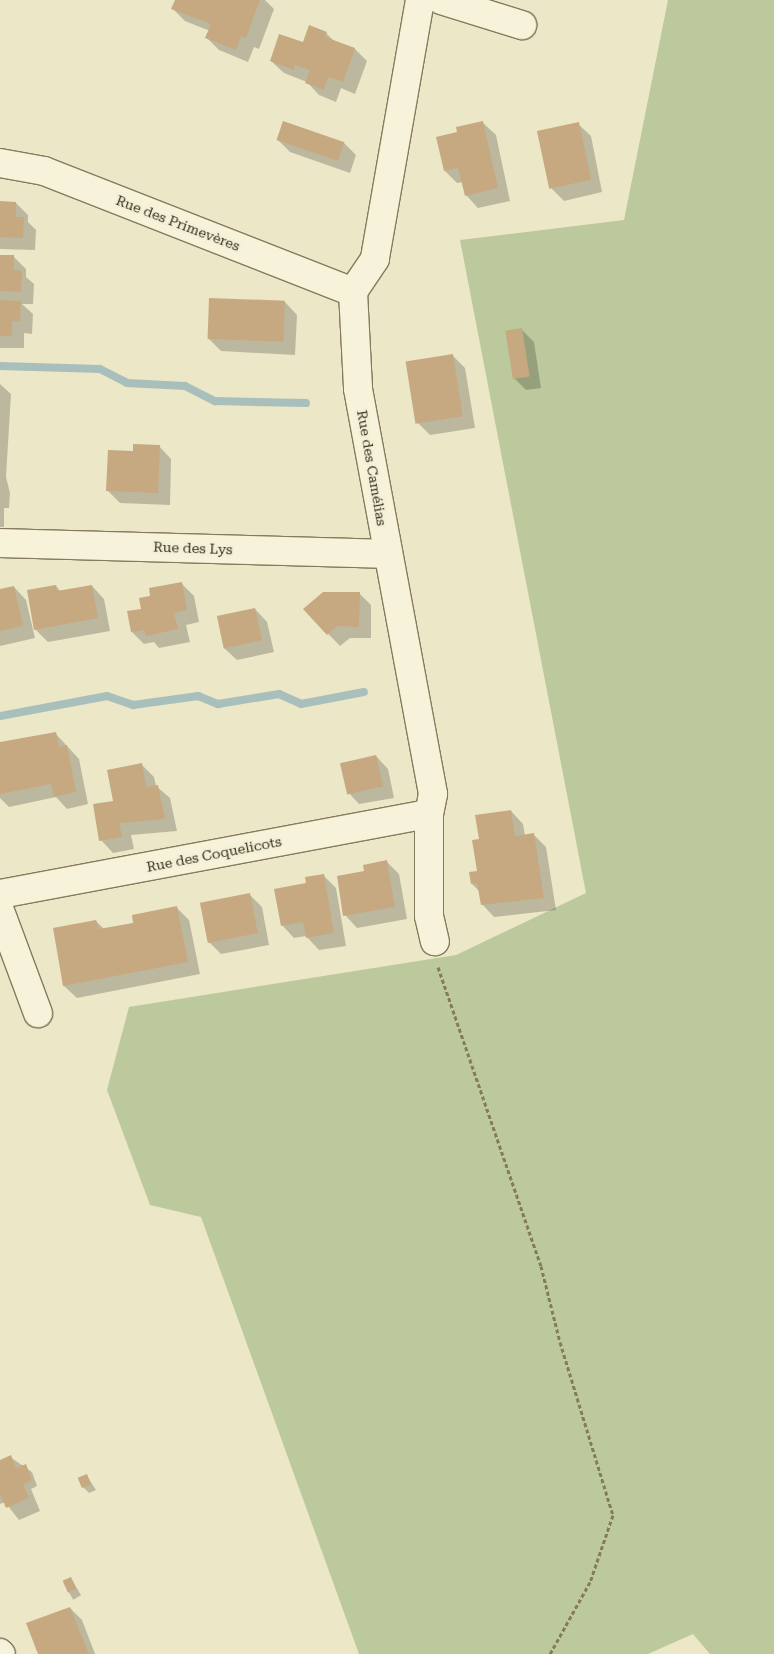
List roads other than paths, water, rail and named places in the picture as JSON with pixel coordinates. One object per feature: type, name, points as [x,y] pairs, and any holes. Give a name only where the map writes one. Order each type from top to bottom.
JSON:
[{"type":"street","points":[[353,292],[375,259],[420,0]]},
{"type":"street","points":[[441,0],[522,25]]},
{"type":"street","name":"Rue des Primevères","points":[[0,163],[44,171],[353,292]]},
{"type":"street","name":"Rue des Camélias","points":[[353,292],[358,389],[386,554],[433,794],[428,814],[429,916],[435,941]]},
{"type":"street","name":"Rue des Lys","points":[[0,543],[386,554]]},
{"type":"street","name":"Rue des Coquelicots","points":[[0,894],[428,814]]},
{"type":"street","points":[[0,911],[38,1013]]},
{"type":"waterway","points":[[0,366],[100,369],[127,383],[185,386],[215,401],[306,403]]},
{"type":"waterway","points":[[0,716],[107,696],[133,705],[198,696],[218,704],[279,694],[301,704],[364,692]]}]
